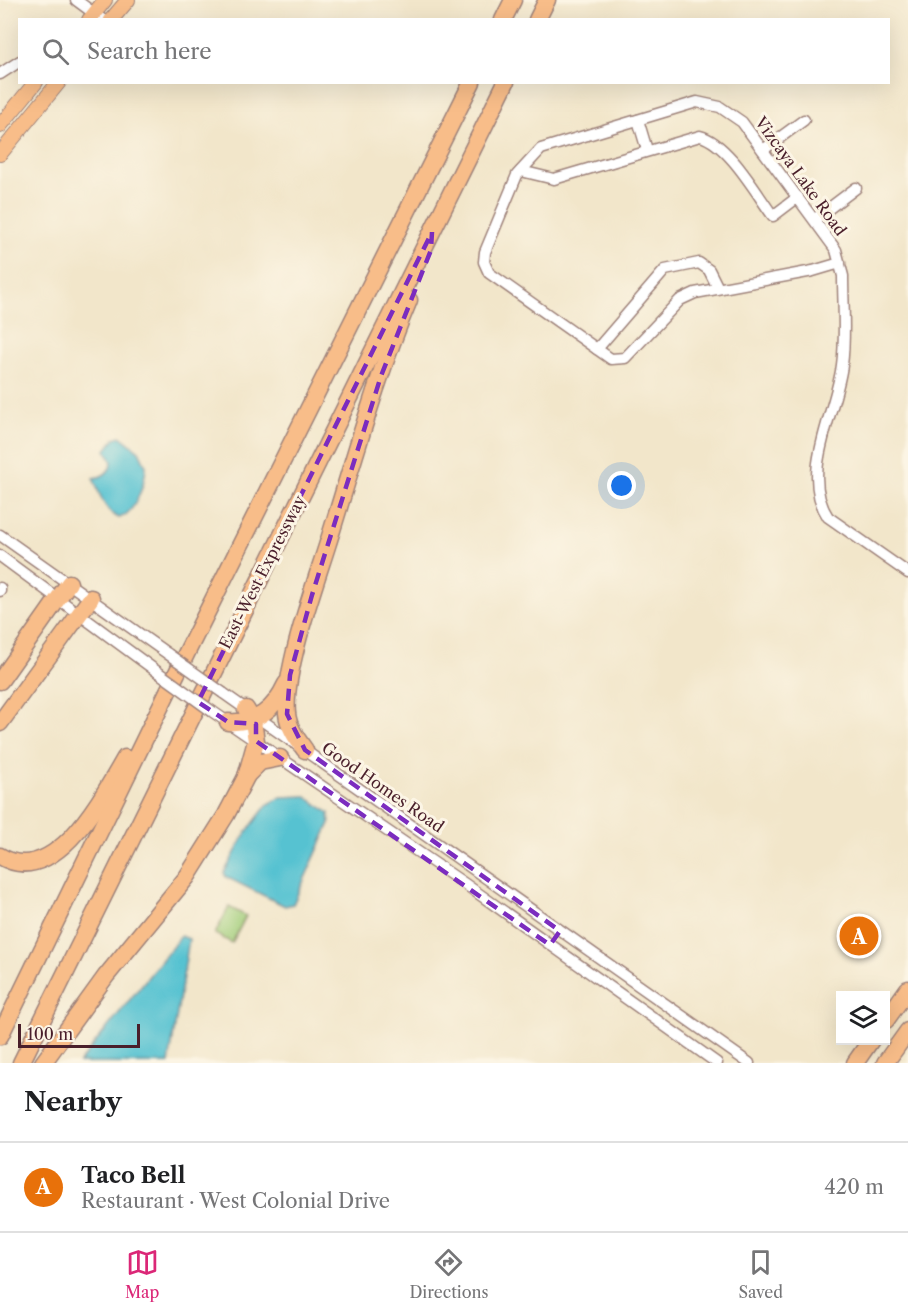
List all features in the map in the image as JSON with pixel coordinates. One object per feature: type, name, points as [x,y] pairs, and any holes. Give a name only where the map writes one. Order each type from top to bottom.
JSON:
[{"type":"highway","points":[[504,18],[513,0]]},
{"type":"highway","points":[[538,18],[547,0]]},
{"type":"highway","name":"East-West Expressway","points":[[0,1036],[189,648],[471,84]]},
{"type":"highway","name":"East-West Expressway","points":[[21,1063],[505,84]]},
{"type":"highway","points":[[304,750],[294,734],[287,714],[290,675],[312,595],[381,376],[398,327],[431,250],[432,232]]},
{"type":"highway","points":[[0,681],[69,583]]},
{"type":"highway","points":[[0,723],[90,598]]},
{"type":"highway","points":[[0,856],[28,862],[52,854],[71,838],[92,813],[189,648]]},
{"type":"highway","points":[[228,722],[252,716],[276,703],[290,675]]},
{"type":"highway","points":[[43,1063],[105,976],[187,877],[226,815],[246,777],[256,741],[252,716]]},
{"type":"highway","points":[[246,777],[260,762],[280,758]]},
{"type":"highway","points":[[890,1013],[908,989]]},
{"type":"highway","points":[[885,1063],[908,1031]]},
{"type":"highway","points":[[855,1063],[868,1045]]},
{"type":"main road","points":[[95,17],[105,0]]},
{"type":"main road","points":[[113,18],[128,0]]},
{"type":"main road","points":[[0,126],[34,84]]},
{"type":"main road","points":[[0,154],[57,84]]},
{"type":"street","points":[[76,0],[95,17]]},
{"type":"street","points":[[0,74],[18,62]]},
{"type":"street","name":"Vizcaya Lake Road","points":[[718,288],[695,292],[680,300],[625,358],[611,359],[489,273],[484,262],[485,252],[521,171],[541,149],[697,102],[720,107],[742,122],[815,219],[836,250],[840,263],[844,309],[842,365],[815,471],[819,504],[828,517],[908,573]]},
{"type":"street","points":[[638,120],[647,150]]},
{"type":"street","points":[[764,150],[804,120]]},
{"type":"street","points":[[521,171],[554,179],[689,137],[705,137],[725,152],[772,216],[798,197]]},
{"type":"street","points":[[815,219],[856,188]]},
{"type":"street","points":[[597,349],[665,270],[699,263],[709,270],[718,288],[813,271],[840,263]]},
{"type":"street","name":"Good Homes Road","points":[[0,535],[252,716],[304,750],[749,1063]]},
{"type":"street","name":"Good Homes Road","points":[[0,556],[213,712],[370,822],[465,884],[717,1063]]},
{"type":"street","points":[[465,884],[476,871]]},
{"type":"street","points":[[550,945],[560,931]]},
{"type":"highlighted area","points":[[432,232],[431,250],[381,376],[312,595],[290,675],[287,714],[305,750],[560,931],[550,945],[256,741],[256,724],[228,722],[198,702]]},
{"type":"green space","points":[[229,907],[246,916],[232,943],[215,934]]},
{"type":"water","points":[[120,436],[139,451],[146,466],[142,489],[135,504],[119,518],[109,511],[93,478],[103,475],[110,469],[112,462],[106,450],[115,438]]},
{"type":"water","points":[[305,796],[329,813],[330,823],[293,904],[285,906],[226,877],[224,873],[246,833],[267,805],[281,797]]},
{"type":"water","points":[[181,936],[189,939],[169,1063],[79,1063]]},
{"type":"place","name":"Taco Bell","points":[[859,936]]}]
